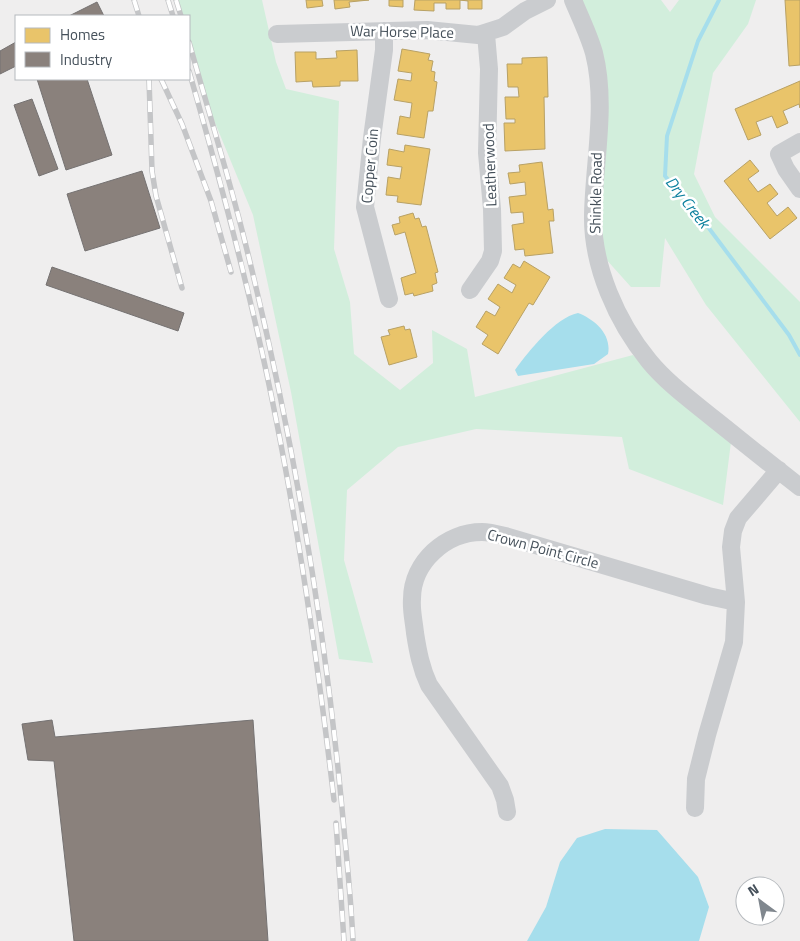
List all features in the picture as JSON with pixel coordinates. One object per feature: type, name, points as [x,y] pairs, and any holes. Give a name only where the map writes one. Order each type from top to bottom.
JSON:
[{"type":"street","name":"War Horse Place","points":[[277,34],[428,30],[478,35],[486,34],[503,27],[525,11],[547,0]]},
{"type":"street","name":"Shinkle Road","points":[[573,0],[586,31],[596,66],[599,101],[593,217],[596,248],[606,285],[623,322],[649,362],[694,403],[800,487]]},
{"type":"street","name":"Copper Coin","points":[[384,31],[384,50],[365,207],[389,300]]},
{"type":"street","name":"Leatherwood","points":[[470,290],[490,261],[493,251],[492,208],[487,152],[489,68],[486,34]]},
{"type":"street","points":[[800,142],[779,154],[786,169],[800,189]]},
{"type":"street","points":[[695,808],[696,779],[734,642],[736,602],[731,547],[733,531],[738,518],[779,470]]},
{"type":"street","name":"Crown Point Circle","points":[[507,812],[500,786],[429,685],[418,658],[412,598],[414,583],[429,555],[442,544],[456,536],[484,532],[505,536],[708,596],[736,602]]},
{"type":"green space","points":[[176,0],[262,0],[276,62],[286,89],[339,101],[334,249],[350,302],[354,354],[400,390],[433,363],[432,330],[467,349],[475,397],[633,355],[665,389],[731,442],[723,505],[629,469],[622,437],[476,429],[398,447],[347,490],[344,560],[373,663],[339,659],[291,392],[253,215],[204,96],[190,46],[190,15],[181,15]]},
{"type":"green space","points":[[573,0],[661,0],[670,12],[679,0],[756,0],[748,24],[713,73],[694,174],[715,217],[800,302],[800,422],[706,305],[665,238],[660,287],[631,287],[596,248],[599,101]]},
{"type":"water","points":[[578,313],[596,323],[600,328],[607,340],[608,354],[594,364],[518,376],[515,370],[543,336],[560,321]]},
{"type":"water","points":[[605,829],[657,830],[698,877],[709,907],[699,941],[527,941],[546,907],[560,862],[577,838]]},
{"type":"building: Homes","points":[[306,0],[322,0],[323,6],[307,8]]},
{"type":"building: Homes","points":[[334,0],[369,0],[349,2],[350,7],[335,9]]},
{"type":"building: Homes","points":[[389,0],[403,0],[403,7],[389,6]]},
{"type":"building: Homes","points":[[415,0],[460,0],[460,9],[446,9],[446,3],[434,3],[434,11],[414,10]]},
{"type":"building: Homes","points":[[460,0],[482,0],[482,9],[468,9],[468,1]]},
{"type":"building: Homes","points":[[785,0],[800,0],[800,65],[789,66]]},
{"type":"building: Homes","points":[[402,49],[430,54],[428,60],[433,61],[431,71],[435,72],[434,81],[437,82],[433,111],[428,111],[424,138],[397,134],[400,116],[410,118],[412,103],[394,100],[398,79],[411,81],[412,73],[398,71]]},
{"type":"building: Homes","points":[[357,50],[358,81],[340,81],[340,86],[313,87],[312,81],[296,82],[295,52],[316,52],[316,59],[337,58],[336,51]]},
{"type":"building: Homes","points":[[547,57],[548,97],[544,97],[545,149],[505,151],[504,123],[515,123],[515,119],[506,119],[505,97],[519,97],[518,87],[508,87],[507,64],[522,64],[522,58]]},
{"type":"building: Homes","points":[[800,81],[800,108],[799,104],[783,111],[788,123],[777,128],[772,116],[756,122],[761,135],[748,140],[735,109]]},
{"type":"building: Homes","points":[[405,145],[430,149],[421,205],[397,202],[398,196],[386,195],[388,177],[400,179],[402,167],[387,165],[389,149],[404,152]]},
{"type":"building: Homes","points":[[750,160],[759,171],[748,179],[758,192],[770,184],[778,194],[767,203],[777,216],[788,207],[797,218],[770,239],[724,181]]},
{"type":"building: Homes","points":[[542,162],[548,210],[553,209],[554,221],[549,221],[553,253],[525,256],[524,249],[515,250],[512,225],[524,223],[523,212],[511,213],[509,197],[526,195],[525,182],[510,184],[508,173],[520,172],[519,165]]},
{"type":"building: Homes","points":[[413,213],[415,219],[419,218],[422,227],[426,226],[438,272],[435,273],[437,283],[432,285],[433,291],[414,296],[413,293],[405,295],[401,278],[416,273],[405,232],[395,235],[392,225],[400,223],[399,217]]},
{"type":"building: Homes","points":[[524,261],[550,277],[533,305],[529,303],[498,354],[482,344],[488,335],[476,327],[486,311],[495,316],[500,307],[488,299],[498,284],[512,293],[516,285],[504,278],[513,264],[520,268]]},
{"type":"building: Homes","points":[[404,326],[405,330],[410,329],[417,357],[389,365],[381,337],[390,335],[388,330]]},
{"type":"building: Industry","points":[[97,2],[104,15],[71,15]]},
{"type":"building: Industry","points":[[15,43],[15,66],[0,74],[0,51]]},
{"type":"building: Industry","points":[[37,80],[87,80],[112,155],[66,170]]},
{"type":"building: Industry","points":[[32,99],[58,169],[39,176],[14,105]]},
{"type":"building: Industry","points":[[142,171],[160,228],[85,251],[67,194]]},
{"type":"building: Industry","points":[[52,267],[184,313],[178,331],[46,285]]},
{"type":"building: Industry","points":[[52,720],[55,737],[253,720],[268,941],[74,941],[54,761],[28,760],[22,724]]},
{"type":"waterway","name":"Dry Creek","points":[[719,0],[698,41],[667,136],[665,176],[708,227],[789,335],[800,355]]},
{"type":"railway","points":[[134,0],[139,15]]},
{"type":"railway","points":[[168,0],[173,15]]},
{"type":"railway","points":[[176,0],[181,15]]},
{"type":"railway","points":[[190,45],[246,246],[263,315],[292,455],[316,595],[335,737],[353,941]]},
{"type":"railway","points":[[190,75],[236,244],[276,419],[309,609],[334,800]]},
{"type":"railway","points":[[149,80],[152,171],[156,196],[182,288]]},
{"type":"railway","points":[[161,80],[182,124],[211,201],[231,272]]},
{"type":"railway","points":[[336,823],[344,941]]}]
